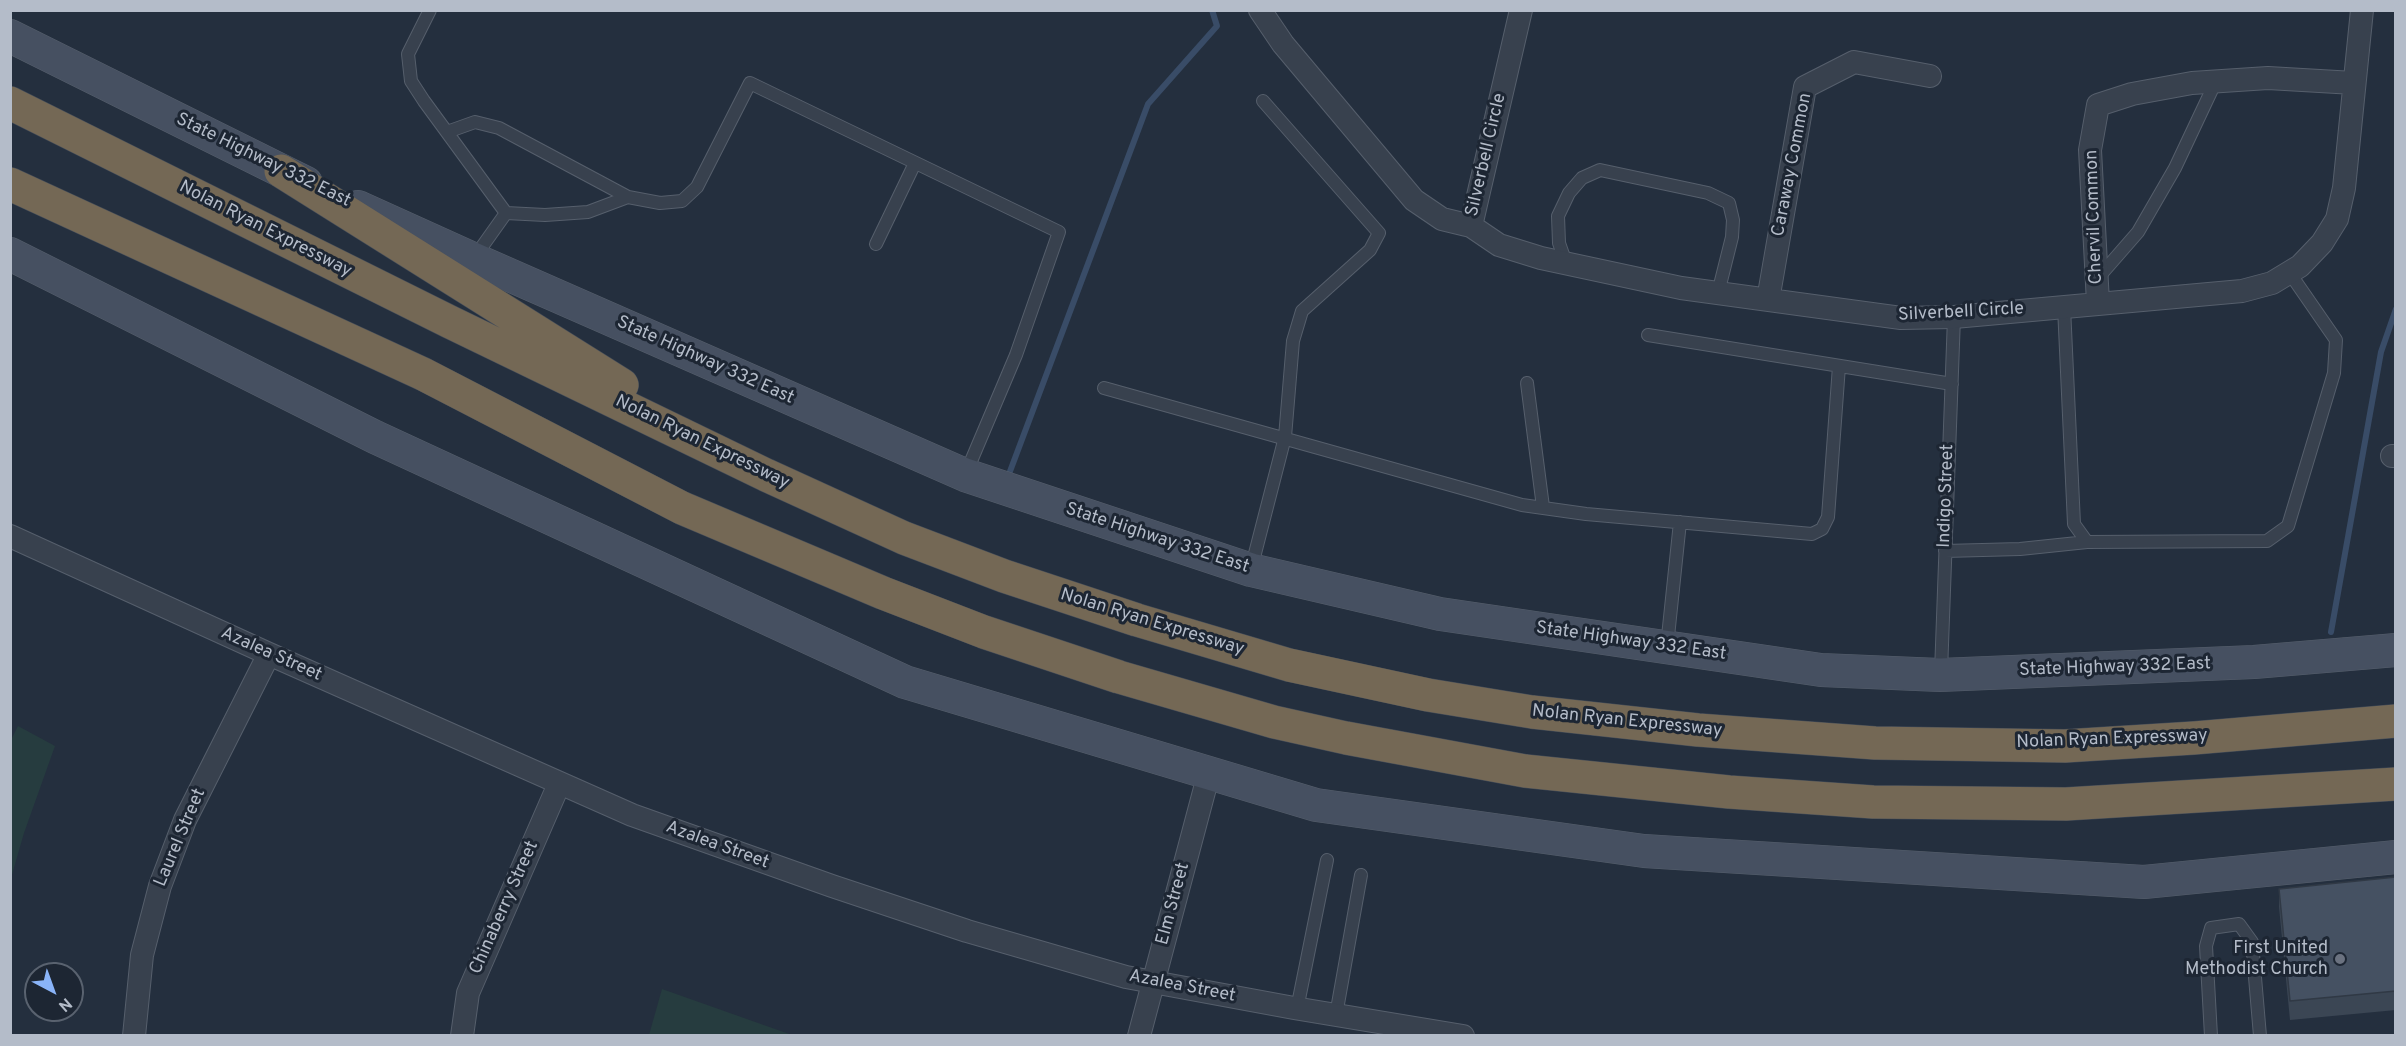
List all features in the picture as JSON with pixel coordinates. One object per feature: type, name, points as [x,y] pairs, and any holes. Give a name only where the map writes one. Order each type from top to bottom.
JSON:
[{"type":"highway","name":"Nolan Ryan Expressway","points":[[10,103],[450,322],[766,475],[904,538],[1004,576],[1137,620],[1324,673],[1428,695],[1532,712],[1698,730],[1875,743],[2065,746],[2396,721]]},
{"type":"highway","points":[[282,171],[766,475]]},
{"type":"highway","points":[[10,184],[423,374],[682,508],[883,593],[984,632],[1119,677],[1274,722],[1367,743],[1525,771],[1729,792],[1873,802],[2066,804],[2396,784]]},
{"type":"main road","name":"State Highway 332 East","points":[[10,36],[282,171],[473,259],[965,475],[1251,570],[1440,614],[1821,669],[1941,675],[2254,662],[2396,650]]},
{"type":"main road","points":[[10,254],[375,437],[905,682],[1316,805],[1644,851],[2144,882],[2396,857]]},
{"type":"street","points":[[1260,10],[1283,44],[1414,200],[1442,219],[1471,226]]},
{"type":"street","name":"Silverbell Circle","points":[[1521,10],[1471,226],[1499,245],[1566,263],[1681,288],[1901,318],[1954,317],[2242,291],[2272,283],[2300,266],[2322,243],[2337,219],[2344,188],[2362,10]]},
{"type":"street","name":"Caraway Common","points":[[1768,300],[1805,87],[1854,62],[1930,76]]},
{"type":"street","points":[[2216,81],[2268,78],[2354,83]]},
{"type":"street","name":"Chervil Common","points":[[2098,303],[2090,150],[2098,105],[2192,83],[2216,81]]},
{"type":"street","name":"Azalea Street","points":[[10,536],[560,784],[654,823],[832,886],[966,931],[1153,983],[1297,1009],[1463,1035]]},
{"type":"street","name":"Laurel Street","points":[[134,1035],[142,955],[160,886],[185,820],[269,654]]},
{"type":"street","name":"Elm Street","points":[[1139,1035],[1209,773]]},
{"type":"street","name":"Chinaberry Street","points":[[462,1035],[468,993],[560,784]]},
{"type":"lane","points":[[430,10],[408,54],[411,81],[506,213]]},
{"type":"lane","points":[[2097,279],[2138,232],[2175,168],[2216,81]]},
{"type":"lane","points":[[447,132],[475,122],[499,128],[628,198],[660,203],[682,201],[697,187],[750,83],[1059,232],[1016,356],[965,475]]},
{"type":"lane","points":[[1251,570],[1285,437],[1293,340],[1302,311],[1370,250],[1379,233],[1263,102]]},
{"type":"lane","points":[[876,244],[915,163]]},
{"type":"lane","points":[[1566,263],[1559,243],[1558,216],[1569,193],[1582,178],[1600,170],[1708,193],[1729,203],[1733,220],[1732,237],[1718,293]]},
{"type":"lane","points":[[506,213],[545,215],[588,212],[628,198]]},
{"type":"lane","points":[[473,259],[506,213]]},
{"type":"lane","points":[[1945,551],[2020,549],[2087,542],[2267,541],[2288,526],[2334,373],[2336,340],[2289,272]]},
{"type":"lane","points":[[2064,307],[2074,524],[2087,542]]},
{"type":"lane","name":"Indigo Street","points":[[1941,675],[1954,317]]},
{"type":"lane","points":[[1648,335],[1952,384]]},
{"type":"lane","points":[[1104,388],[1522,505],[1586,514],[1812,534],[1822,529],[1828,517],[1839,366]]},
{"type":"lane","points":[[1527,383],[1543,507]]},
{"type":"lane","points":[[1667,647],[1680,522]]},
{"type":"lane","points":[[1297,1009],[1327,860]]},
{"type":"lane","points":[[1336,1015],[1361,874]]},
{"type":"lane","points":[[2211,1035],[2206,946],[2211,928],[2239,924],[2252,942],[2260,1035]]},
{"type":"green space","points":[[18,726],[55,746],[24,833],[11,878],[10,742]]},
{"type":"green space","points":[[662,989],[792,1035],[649,1035]]},
{"type":"building","name":"First United Methodist Church","points":[[2396,877],[2396,991],[2290,1001],[2279,889]]},
{"type":"waterway","points":[[1009,474],[1148,104],[1217,26],[1212,10]]},
{"type":"waterway","points":[[2331,632],[2381,352],[2396,309]]},
{"type":"place","name":"First United Methodist Church","points":[[2340,959]]}]
